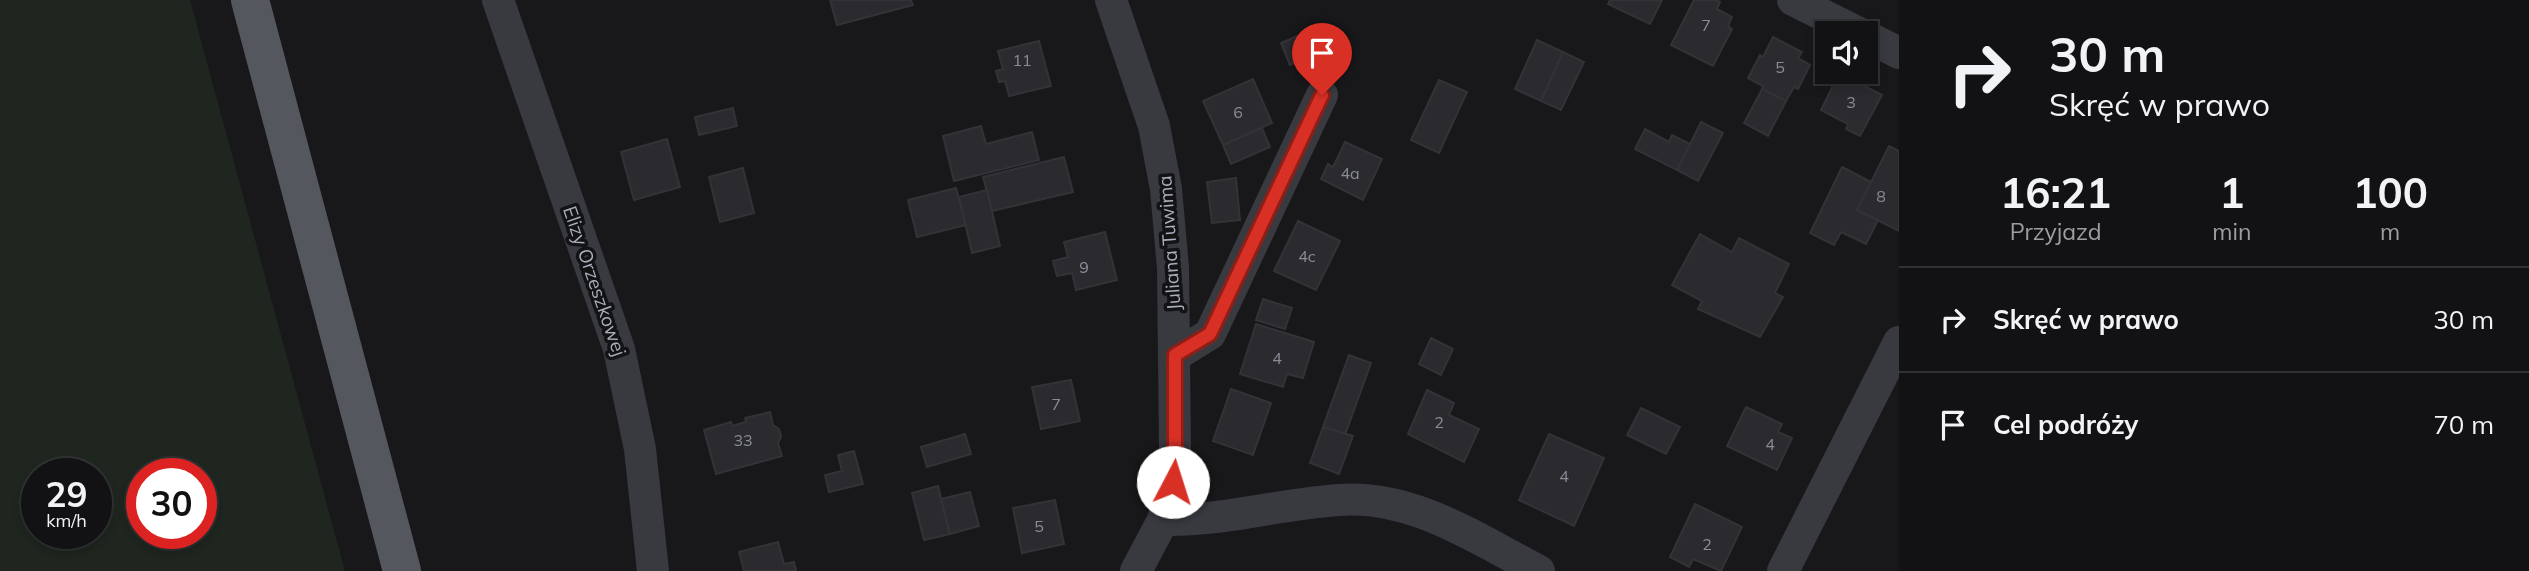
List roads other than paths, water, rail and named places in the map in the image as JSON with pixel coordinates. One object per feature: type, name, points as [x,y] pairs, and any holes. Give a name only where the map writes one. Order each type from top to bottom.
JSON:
[{"type":"main road","points":[[250,0],[402,571]]},
{"type":"street","name":"Elizy Orzeszkowej","points":[[498,0],[622,361],[640,449],[653,571]]},
{"type":"street","name":"Juliana Tuwima","points":[[1111,0],[1148,103],[1162,162],[1173,268],[1173,482],[1163,520],[1136,571]]},
{"type":"street","points":[[1793,0],[1835,21]]},
{"type":"street","points":[[1878,42],[1899,53]]},
{"type":"street","points":[[1175,355],[1210,334],[1322,95]]},
{"type":"street","points":[[1783,571],[1899,342]]},
{"type":"street","points":[[1163,520],[1200,520],[1341,499],[1378,502],[1416,510],[1539,571]]}]
